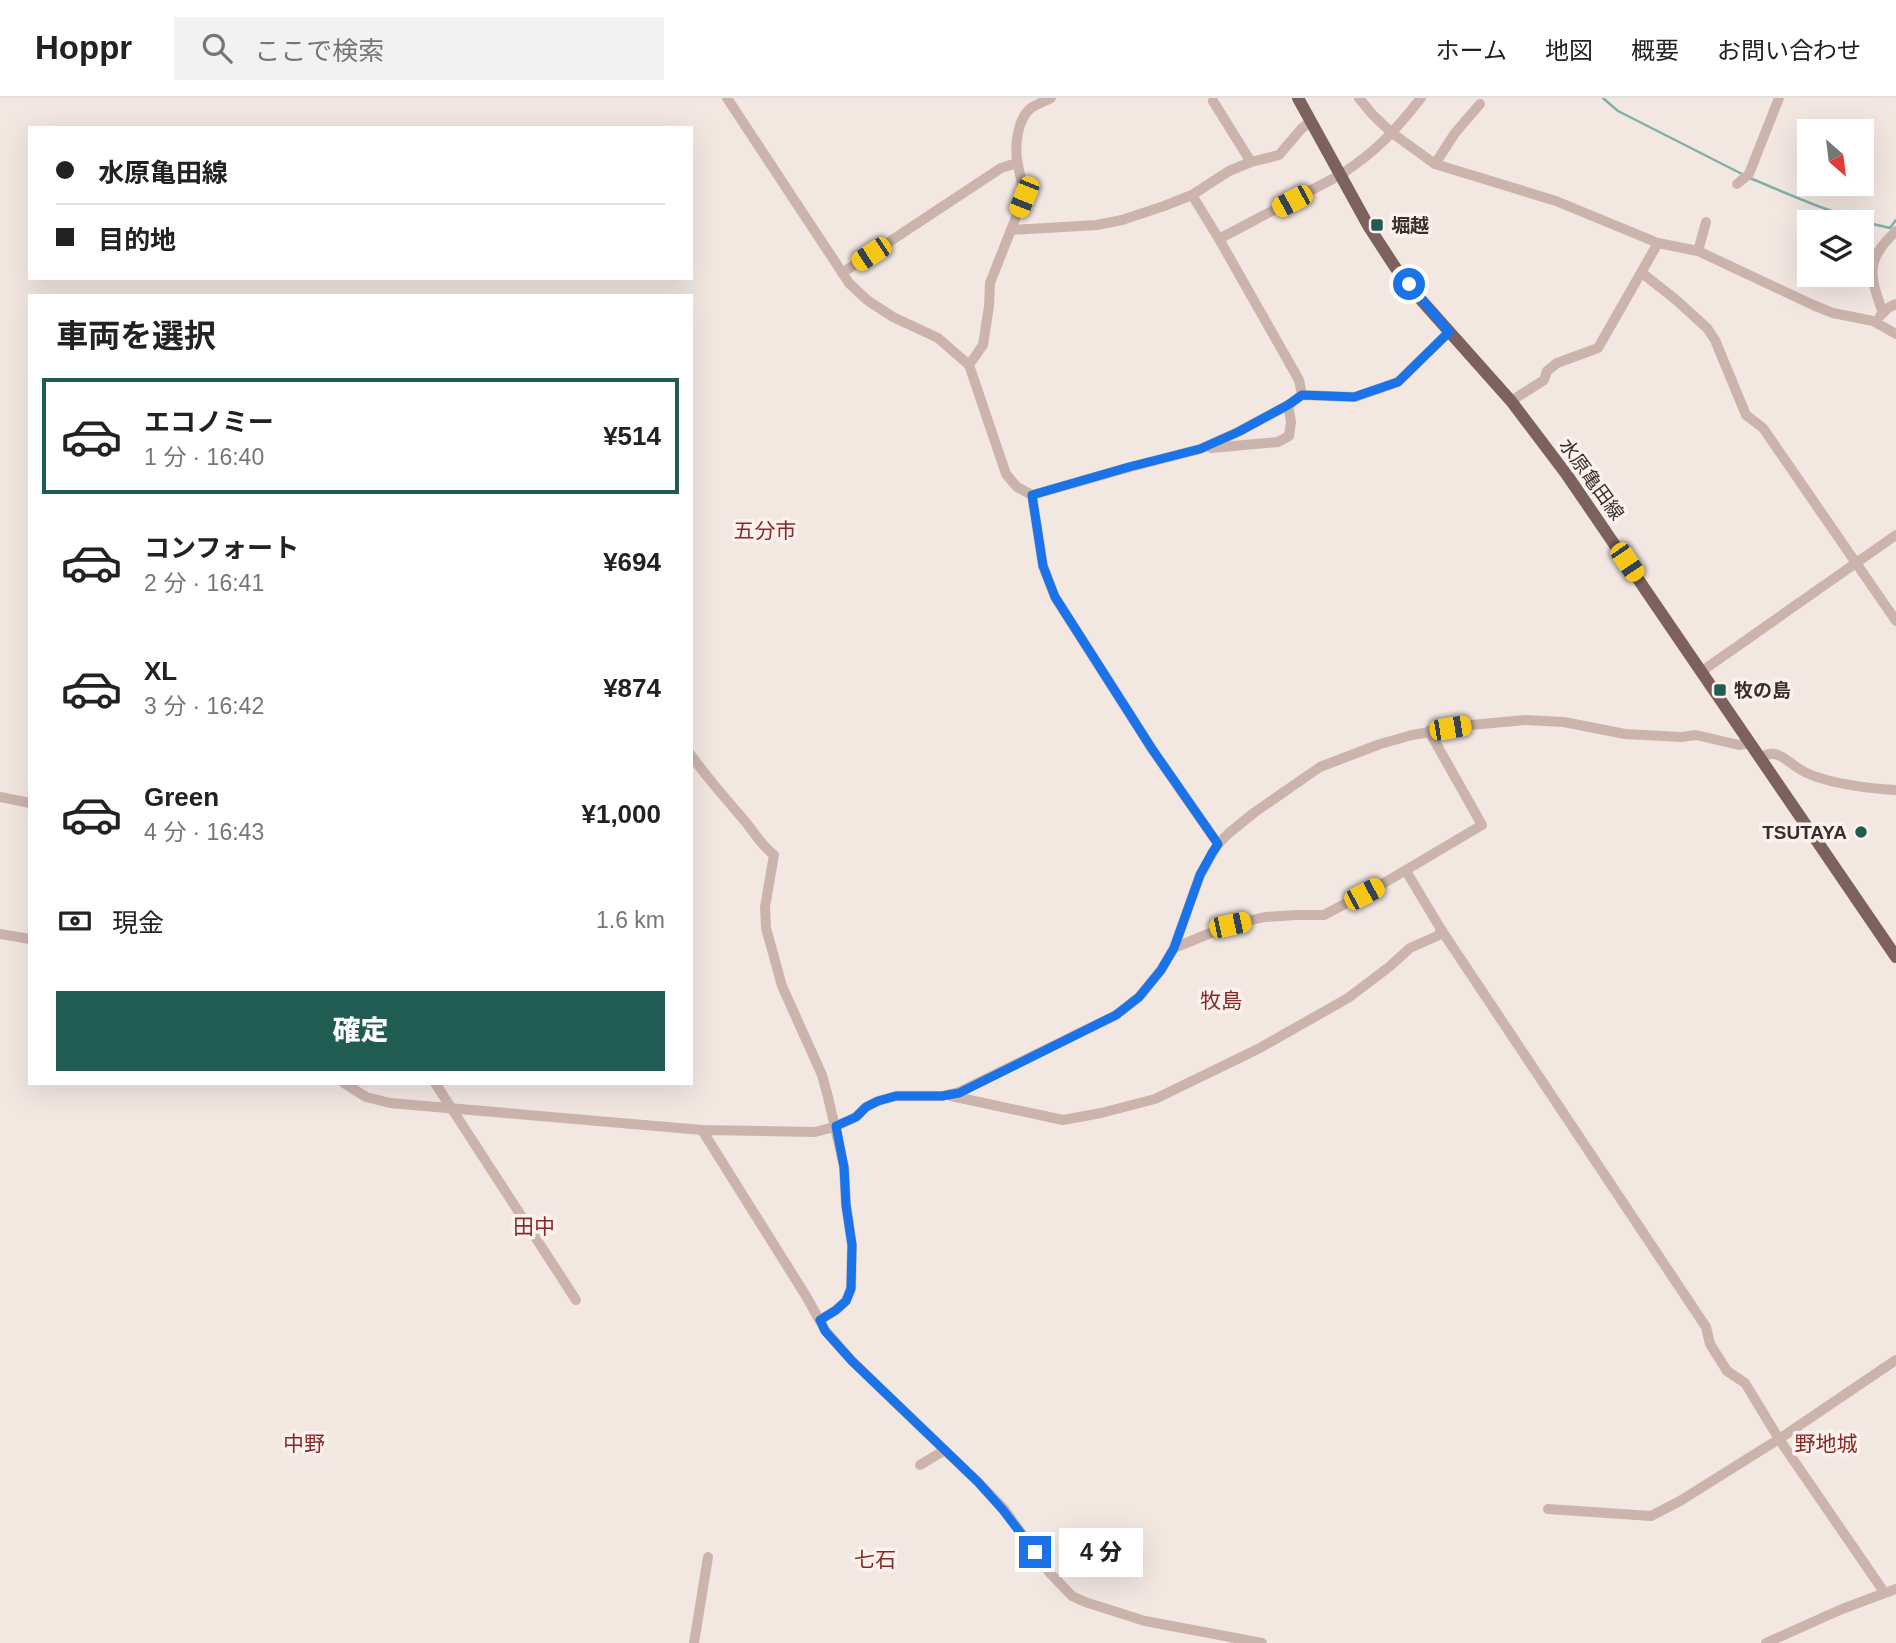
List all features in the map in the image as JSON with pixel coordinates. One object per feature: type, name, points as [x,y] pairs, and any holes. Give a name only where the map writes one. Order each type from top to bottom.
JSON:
[{"type":"main road","name":"水原亀田線","points":[[1298,98],[1369,226],[1395,267],[1422,302],[1511,401],[1567,475],[1896,957]]},
{"type":"street","points":[[727,98],[842,273],[867,300],[893,317],[938,338],[969,365],[1006,474],[1017,488],[1032,495],[1200,449],[1278,442],[1289,436],[1288,405]]},
{"type":"street","points":[[969,365],[983,345],[990,283],[1024,197],[1017,163],[1016,142],[1019,129],[1029,109],[1051,98]]},
{"type":"street","points":[[1359,98],[1392,134],[1434,164],[1556,201],[1658,243],[1698,251],[1812,305],[1833,313],[1873,321],[1896,334]]},
{"type":"street","points":[[1219,239],[1340,175],[1392,134],[1420,98]]},
{"type":"street","points":[[1737,184],[1749,174],[1779,98]]},
{"type":"street","points":[[1213,101],[1251,162]]},
{"type":"street","points":[[1434,164],[1455,133],[1480,104]]},
{"type":"street","points":[[1010,230],[1097,225],[1122,220],[1192,195],[1229,171],[1279,155],[1302,128],[1311,122]]},
{"type":"street","points":[[842,273],[1001,168],[1017,163]]},
{"type":"street","points":[[1192,195],[1299,380],[1302,395]]},
{"type":"street","points":[[1698,251],[1706,222]]},
{"type":"street","points":[[1883,313],[1872,266],[1877,251],[1896,231]]},
{"type":"street","points":[[1511,401],[1544,380],[1547,371],[1557,363],[1598,348],[1658,243]]},
{"type":"street","points":[[1642,273],[1707,328],[1715,340],[1746,415],[1763,428],[1896,621]]},
{"type":"street","points":[[1873,321],[1896,304]]},
{"type":"street","points":[[1200,449],[1238,432],[1302,395],[1354,397],[1398,382],[1449,332]]},
{"type":"street","points":[[1032,495],[1043,566],[1055,597],[1152,749],[1218,844]]},
{"type":"street","points":[[1702,671],[1896,535]]},
{"type":"street","points":[[347,1085],[366,1097],[451,1109],[702,1130],[815,1132],[836,1126],[856,1117],[866,1107],[878,1101],[896,1096],[959,1093],[1116,1015],[1139,997],[1161,970],[1174,948],[1200,875],[1218,844],[1255,812],[1312,771],[1380,744],[1429,731],[1525,720],[1564,722],[1625,734],[1681,737],[1696,735],[1739,745],[1750,743]]},
{"type":"street","points":[[1174,948],[1230,925],[1265,917],[1324,915],[1482,825],[1429,731]]},
{"type":"street","points":[[1760,758],[1768,753],[1776,753],[1805,772],[1822,778],[1896,790]]},
{"type":"street","points":[[693,758],[764,847],[774,855],[765,907],[766,928],[782,986],[822,1074],[836,1126],[844,1167],[852,1245],[851,1289],[846,1301],[820,1320]]},
{"type":"street","points":[[0,797],[28,803]]},
{"type":"street","points":[[1405,871],[1442,931],[1706,1327],[1710,1345],[1721,1362],[1727,1371],[1745,1383],[1779,1439],[1884,1592]]},
{"type":"street","points":[[947,1095],[1063,1120],[1155,1099],[1258,1049],[1348,998],[1390,967],[1410,948],[1442,931]]},
{"type":"street","points":[[0,934],[28,939]]},
{"type":"street","points":[[436,1085],[576,1300]]},
{"type":"street","points":[[702,1130],[825,1331],[852,1361],[978,1482],[1003,1510],[1050,1573],[1072,1596],[1145,1621],[1262,1643]]},
{"type":"street","points":[[1548,1509],[1651,1516],[1779,1439],[1896,1360]]},
{"type":"street","points":[[920,1465],[945,1450]]},
{"type":"street","points":[[694,1643],[708,1557]]},
{"type":"street","points":[[1766,1643],[1896,1589]]},
{"type":"waterway","points":[[1603,98],[1618,111],[1744,175]]},
{"type":"waterway","points":[[1750,178],[1854,219],[1890,228],[1896,220]]},
{"type":"place","name":"堀越","points":[[1377,225]]},
{"type":"place","name":"牧の島","points":[[1720,690]]},
{"type":"place","name":"TSUTAYA","points":[[1861,832]]},
{"type":"district","name":"五分市","points":[[765,531]]},
{"type":"district","name":"牧島","points":[[1221,1001]]},
{"type":"district","name":"田中","points":[[534,1227]]},
{"type":"district","name":"中野","points":[[304,1444]]},
{"type":"district","name":"野地城","points":[[1826,1444]]},
{"type":"district","name":"七石","points":[[875,1560]]},
{"type":"route","points":[[1035,1552],[978,1482],[852,1361],[825,1331],[820,1320],[846,1301],[851,1289],[852,1245],[844,1167],[836,1126],[856,1117],[866,1107],[878,1101],[896,1096],[942,1096],[959,1093],[1116,1015],[1139,997],[1161,970],[1174,948],[1200,875],[1218,844],[1152,749],[1055,597],[1045,575],[1032,495],[1200,449],[1238,432],[1302,395],[1354,397],[1398,382],[1449,332],[1409,284]]}]
